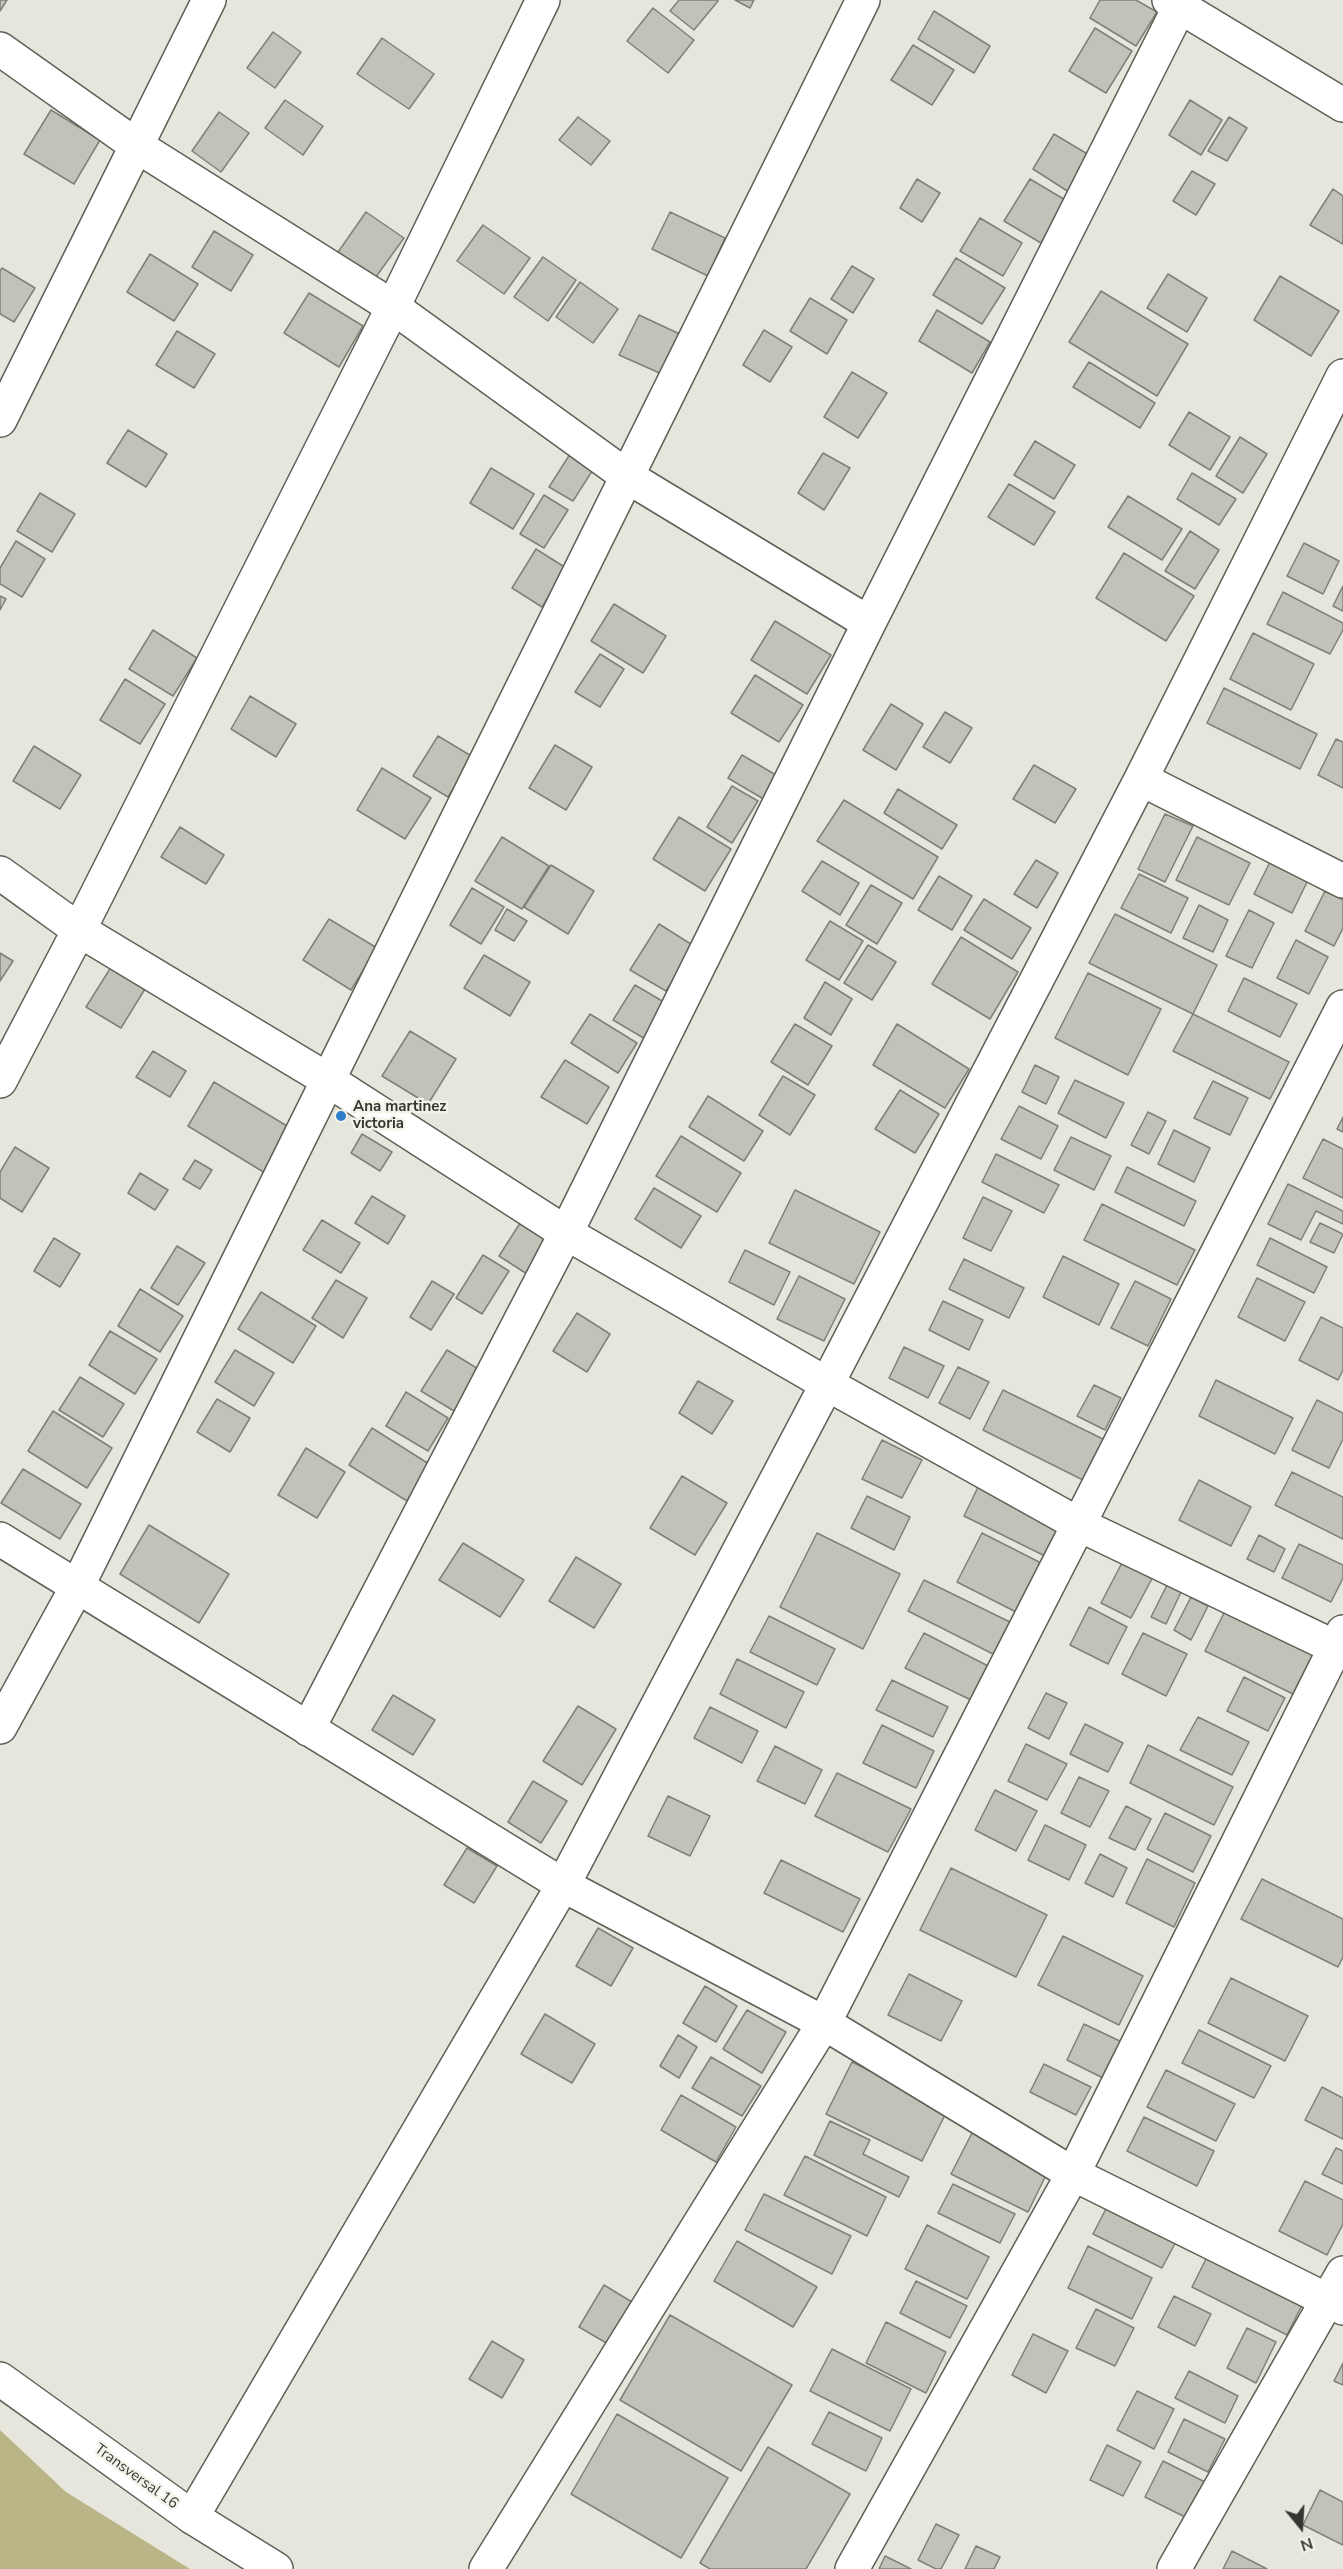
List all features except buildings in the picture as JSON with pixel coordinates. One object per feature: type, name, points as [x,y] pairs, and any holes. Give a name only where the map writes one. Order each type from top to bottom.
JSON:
[{"type":"street","points":[[0,420],[209,0]]},
{"type":"street","points":[[0,1081],[79,930],[393,308],[543,0]]},
{"type":"street","points":[[0,1727],[77,1587],[863,0]]},
{"type":"street","points":[[308,1729],[566,1233],[1177,2],[1343,105]]},
{"type":"street","points":[[0,49],[137,146],[393,308],[628,477],[869,623]]},
{"type":"street","points":[[192,2517],[563,1886],[1141,779],[1343,376]]},
{"type":"street","points":[[1141,779],[1343,881]]},
{"type":"street","points":[[0,873],[79,930],[328,1080],[566,1233],[827,1384],[1080,1525],[1340,1643],[1074,2174],[852,2569]]},
{"type":"street","points":[[486,2569],[824,2023],[1343,1007]]},
{"type":"street","points":[[0,1539],[563,1886],[824,2023],[1074,2174],[1338,2294],[1174,2569]]},
{"type":"street","name":"Transversal 16","points":[[0,2379],[192,2517],[276,2569]]},
{"type":"shaded area","points":[[0,2430],[66,2492],[190,2569],[0,2569]]},
{"type":"place","name":"Ana martinez victoria","points":[[341,1116]]}]
